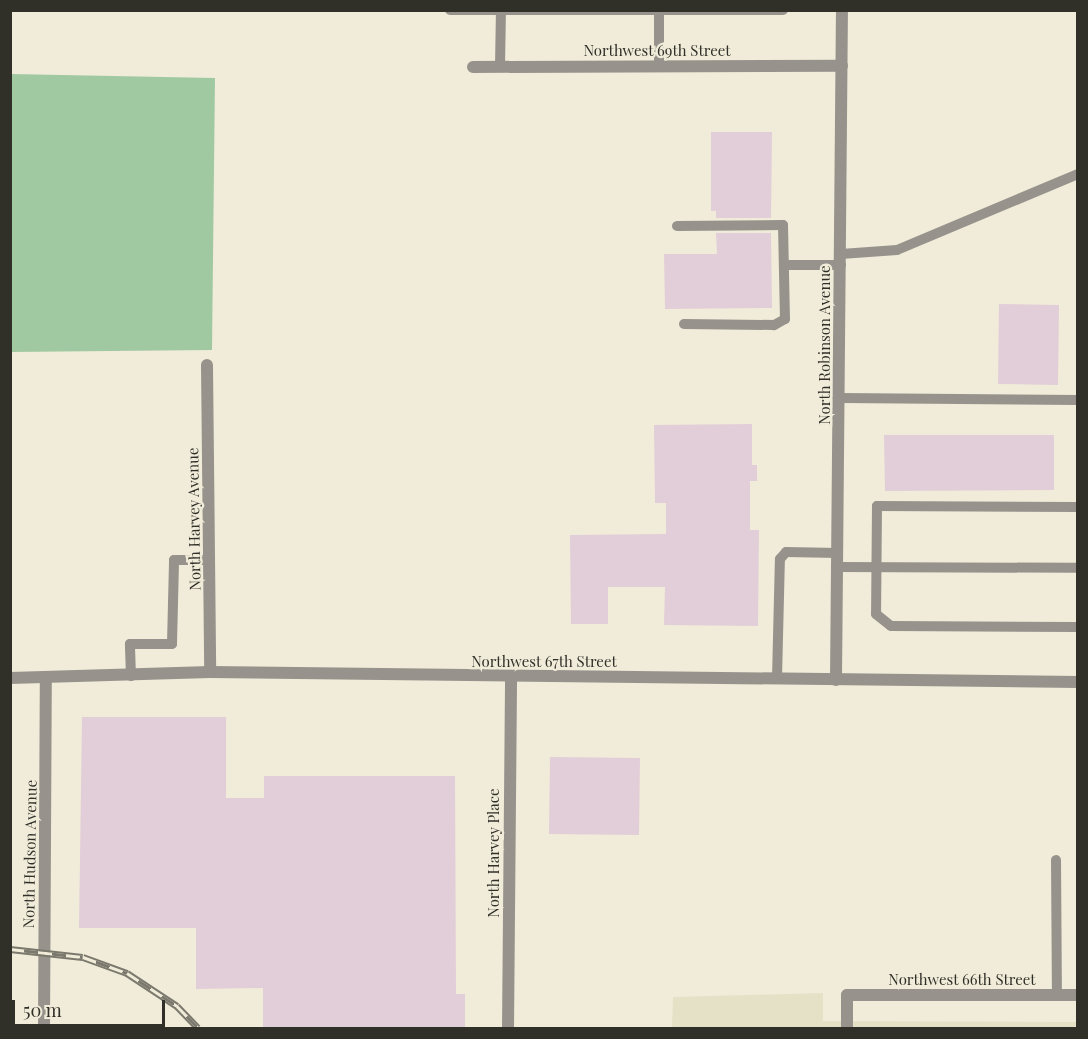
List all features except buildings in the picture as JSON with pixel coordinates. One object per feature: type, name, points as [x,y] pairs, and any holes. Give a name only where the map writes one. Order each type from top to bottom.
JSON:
[{"type":"street","name":"North Robinson Avenue","points":[[836,680],[842,10]]},
{"type":"street","name":"Northwest 69th Street","points":[[473,67],[842,66]]},
{"type":"street","name":"North Harvey Avenue","points":[[207,365],[210,672]]},
{"type":"street","name":"Northwest 67th Street","points":[[10,678],[46,679],[210,672],[511,677],[1077,681]]},
{"type":"street","name":"North Harvey Place","points":[[508,1029],[511,677]]},
{"type":"street","name":"North Hudson Avenue","points":[[44,1029],[46,679]]},
{"type":"street","name":"Northwest 66th Street","points":[[847,1029],[847,995],[1077,994]]},
{"type":"lane","points":[[450,10],[783,10]]},
{"type":"lane","points":[[500,66],[501,11]]},
{"type":"lane","points":[[659,11],[659,66]]},
{"type":"lane","points":[[784,265],[897,250],[1077,174]]},
{"type":"lane","points":[[677,226],[783,225],[785,319],[774,325],[684,324]]},
{"type":"lane","points":[[840,398],[1077,400]]},
{"type":"lane","points":[[1077,507],[877,506],[876,614],[891,626],[1077,627]]},
{"type":"lane","points":[[777,678],[780,559],[786,552],[838,553]]},
{"type":"lane","points":[[131,676],[130,644],[172,644],[174,560],[210,560]]},
{"type":"lane","points":[[838,567],[1077,568]]},
{"type":"lane","points":[[1056,860],[1057,995]]},
{"type":"shaded area","points":[[823,993],[823,1021],[1078,1022],[1077,1028],[672,1028],[673,997]]},
{"type":"green space","points":[[11,74],[215,78],[212,350],[11,352]]},
{"type":"railway","points":[[10,949],[83,957],[127,973],[177,1006],[198,1028]]}]
